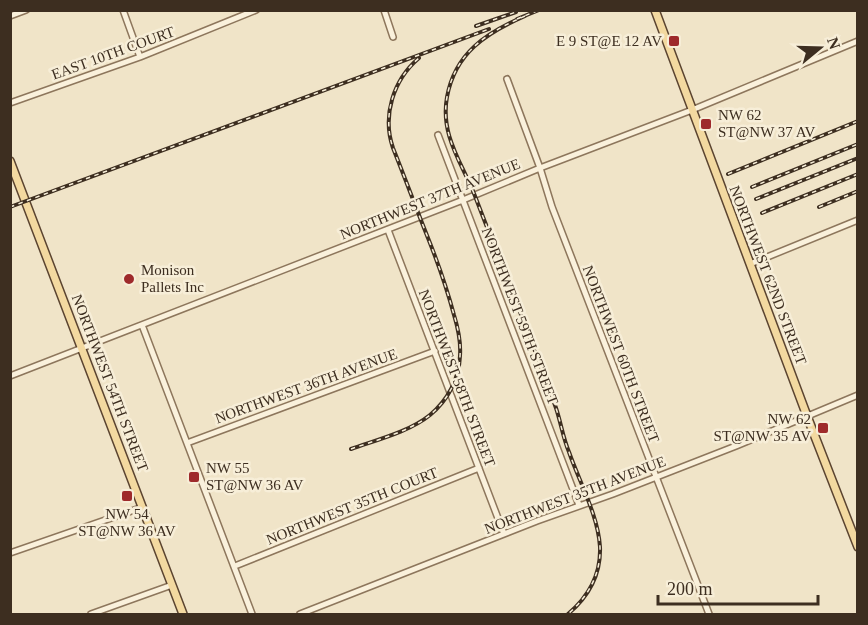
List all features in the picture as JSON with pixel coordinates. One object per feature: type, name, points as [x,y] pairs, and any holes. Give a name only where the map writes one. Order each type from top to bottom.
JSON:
[{"type":"main road","name":"NORTHWEST 62ND STREET","points":[[655,11],[858,547]]},
{"type":"main road","name":"NORTHWEST 54TH STREET","points":[[10,160],[183,615]]},
{"type":"street","points":[[10,16],[26,10]]},
{"type":"street","points":[[123,10],[140,57]]},
{"type":"street","name":"EAST 10TH COURT","points":[[10,102],[140,57],[256,10]]},
{"type":"street","points":[[384,10],[393,37]]},
{"type":"street","name":"NORTHWEST 37TH AVENUE","points":[[10,376],[692,110],[858,41]]},
{"type":"street","name":"NORTHWEST 60TH STREET","points":[[507,79],[552,207],[709,615]]},
{"type":"street","name":"NORTHWEST 59TH STREET","points":[[438,135],[579,505]]},
{"type":"street","points":[[750,264],[858,219]]},
{"type":"street","name":"NORTHWEST 58TH STREET","points":[[388,230],[504,534]]},
{"type":"street","points":[[142,326],[252,615]]},
{"type":"street","name":"NORTHWEST 36TH AVENUE","points":[[186,443],[435,351]]},
{"type":"street","name":"NORTHWEST 35TH AVENUE","points":[[300,615],[579,505],[613,494],[858,395]]},
{"type":"street","name":"NORTHWEST 35TH COURT","points":[[235,566],[479,468]]},
{"type":"street","points":[[10,553],[143,507]]},
{"type":"street","points":[[91,615],[172,585]]},
{"type":"railway","points":[[517,19],[539,10]]},
{"type":"railway","points":[[476,26],[516,12]]},
{"type":"railway","points":[[525,16],[485,37],[474,46],[457,68],[447,97],[446,111],[449,136],[537,355],[599,535],[600,557],[596,576],[582,600],[568,614]]},
{"type":"railway","points":[[10,207],[489,29]]},
{"type":"railway","points":[[351,449],[402,431],[430,415],[442,403],[451,388],[459,365],[459,335],[448,296],[390,136],[390,111],[396,88],[402,77],[419,58]]},
{"type":"railway","points":[[728,174],[858,121]]},
{"type":"railway","points":[[752,187],[858,144]]},
{"type":"railway","points":[[756,199],[858,158]]},
{"type":"railway","points":[[762,213],[858,174]]},
{"type":"railway","points":[[819,207],[858,191]]},
{"type":"place","name":"E 9 ST@E 12 AV","points":[[674,41]]},
{"type":"place","name":"NW 62 ST@NW 37 AV","points":[[706,124]]},
{"type":"place","name":"Monison Pallets Inc","points":[[129,279]]},
{"type":"place","name":"NW 62 ST@NW 35 AV","points":[[823,428]]},
{"type":"place","name":"NW 55 ST@NW 36 AV","points":[[194,477]]},
{"type":"place","name":"NW 54 ST@NW 36 AV","points":[[127,496]]}]
